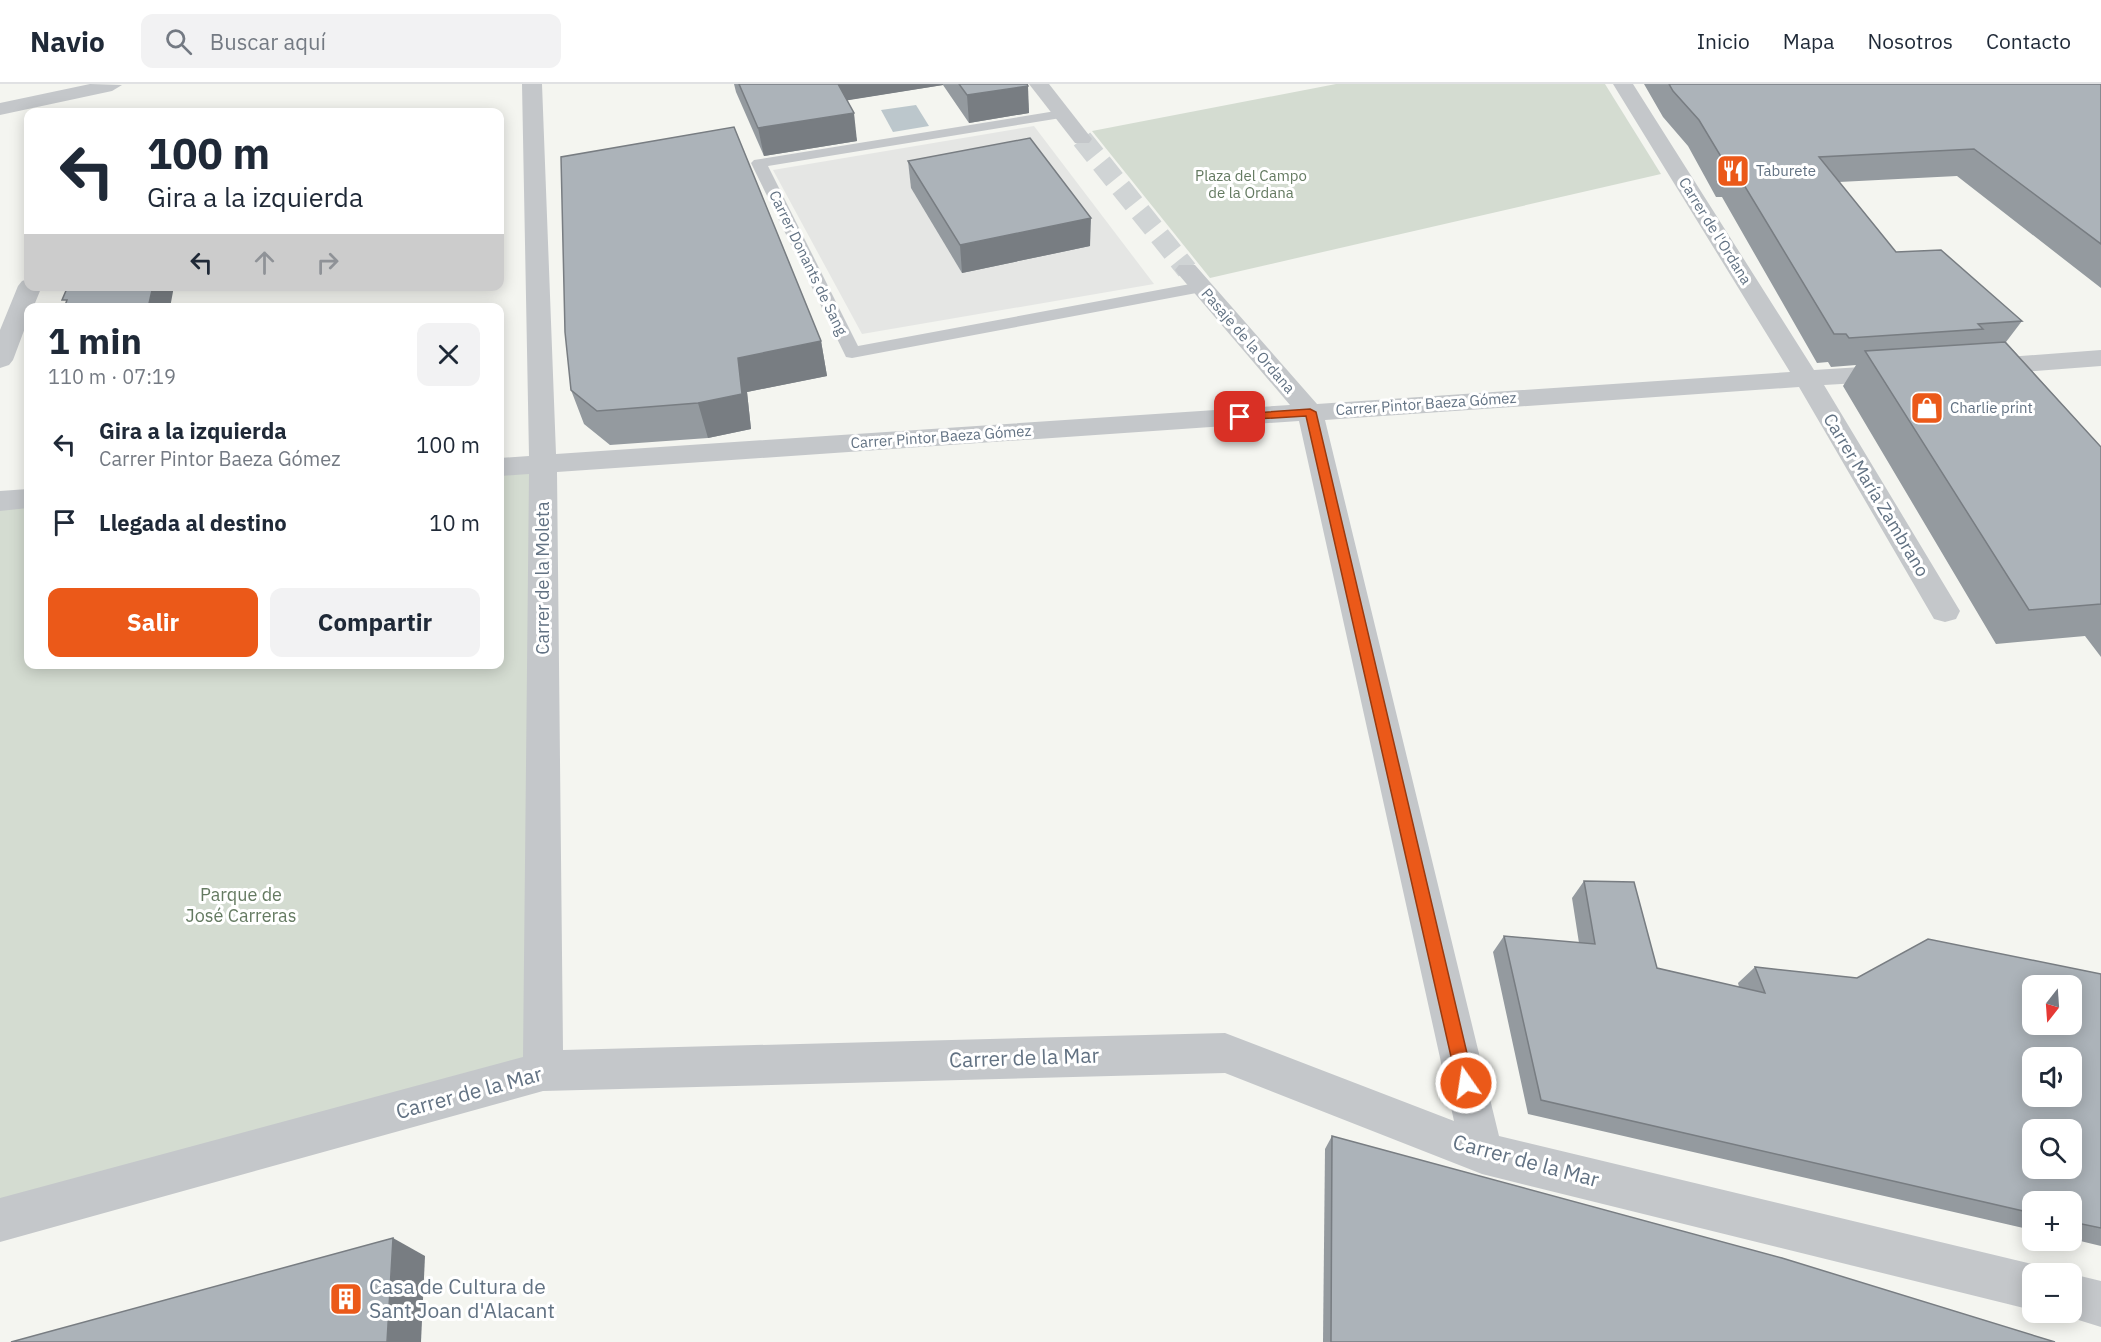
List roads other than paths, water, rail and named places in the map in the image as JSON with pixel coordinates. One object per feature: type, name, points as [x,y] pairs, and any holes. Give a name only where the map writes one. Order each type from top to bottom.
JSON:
[{"type":"street","points":[[105,103],[112,84]]},
{"type":"street","points":[[0,109],[112,84]]},
{"type":"street","name":"Carrer de la Moleta","points":[[532,84],[543,464],[543,1071]]},
{"type":"street","points":[[1039,84],[1082,139]]},
{"type":"street","name":"Carrer de l'Ordana","points":[[1623,84],[1807,379]]},
{"type":"street","name":"Pasaje de la Ordana","points":[[1194,279],[1310,412]]},
{"type":"street","points":[[0,360],[28,291]]},
{"type":"street","points":[[1960,368],[2101,358]]},
{"type":"street","name":"Carrer Pintor Baeza Gómez","points":[[504,467],[1913,371]]},
{"type":"street","name":"Carrer María Zambrano","points":[[1807,379],[1945,611]]},
{"type":"street","points":[[1310,412],[1482,1153]]},
{"type":"street","points":[[0,501],[24,499]]},
{"type":"street","name":"Carrer de la Mar","points":[[0,1221],[543,1071],[1225,1053],[1482,1153],[2022,1285]]},
{"type":"street","points":[[2082,1299],[2101,1304]]},
{"type":"lane","name":"Carrer Donants de Sang","points":[[1062,114],[759,163],[852,353],[1194,279]]},
{"type":"tunnel","points":[[1082,139],[1187,270]]},
{"type":"place","name":"Taburete","points":[[1733,171]]},
{"type":"place","name":"Charlie print","points":[[1927,408]]},
{"type":"place","name":"Casa de Cultura de Sant Joan d'Alacant","points":[[346,1299]]},
{"type":"park label","name":"Plaza del Campo de la Ordana","points":[[1251,184]]},
{"type":"park label","name":"Parque de José Carreras","points":[[241,905]]}]
